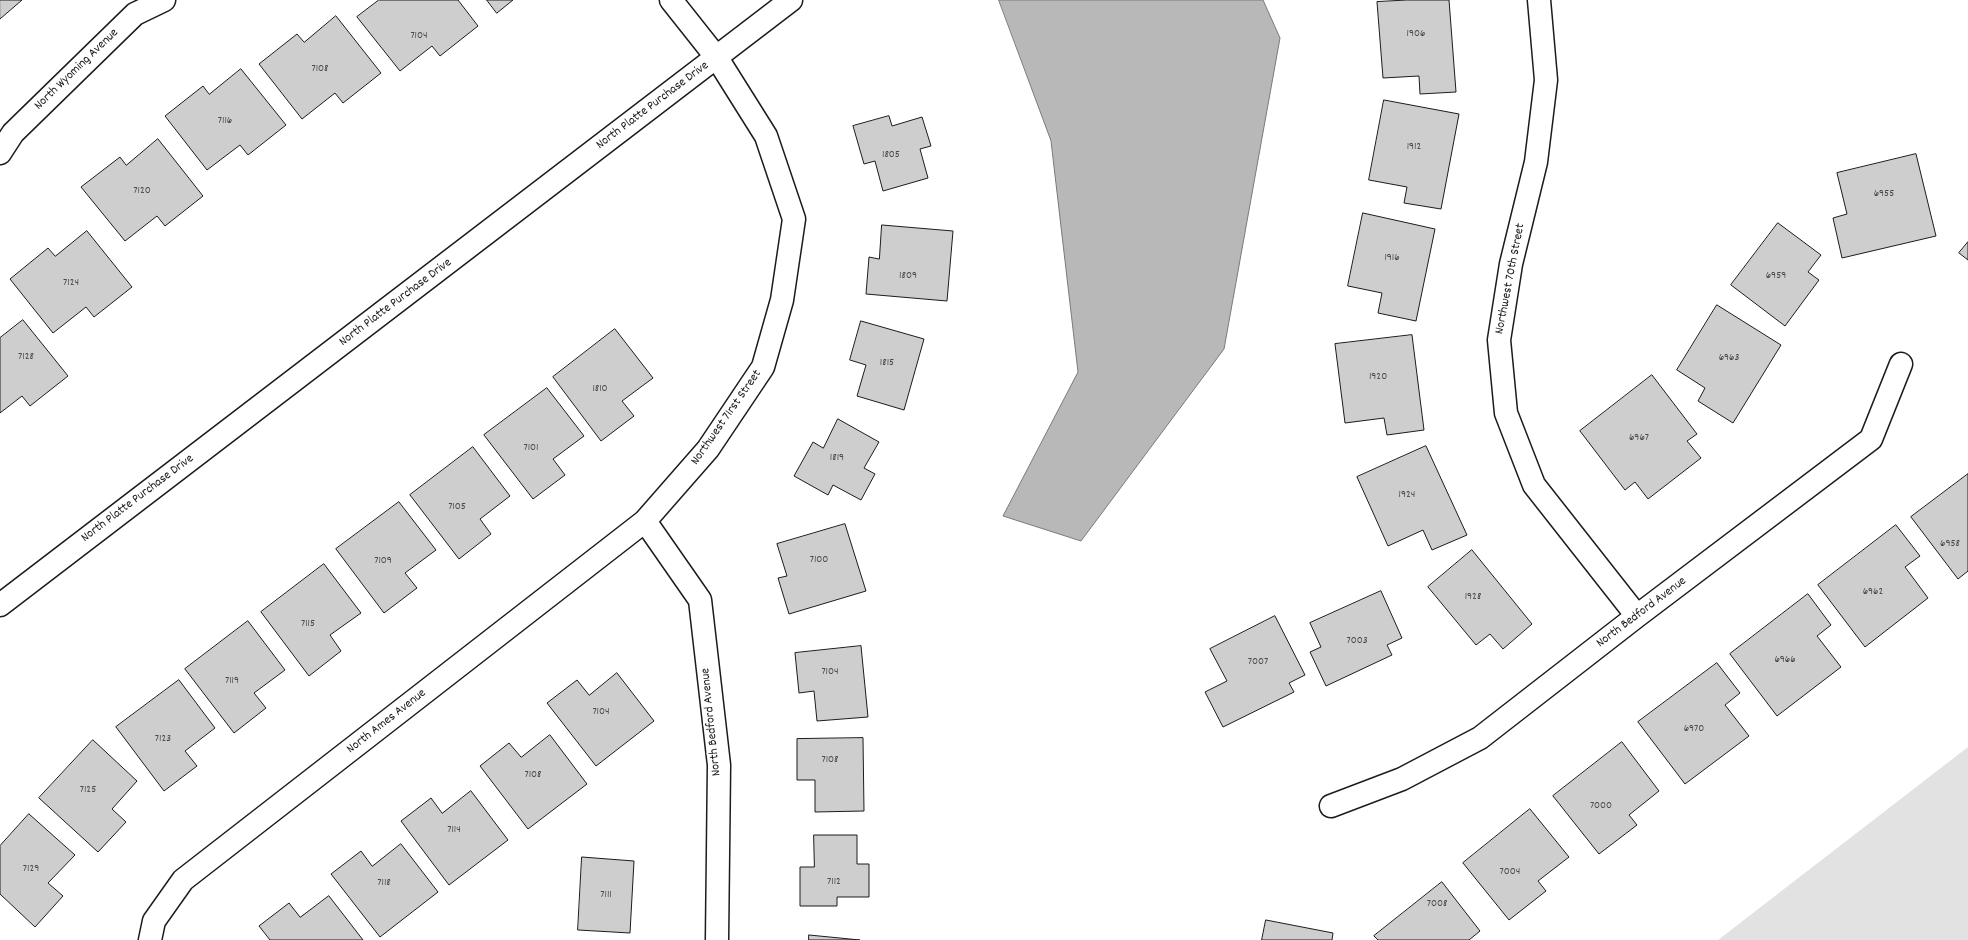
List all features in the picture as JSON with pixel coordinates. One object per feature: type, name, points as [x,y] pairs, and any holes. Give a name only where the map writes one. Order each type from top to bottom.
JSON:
[{"type":"street","name":"North Wyoming Avenue","points":[[0,153],[13,133],[135,14],[164,0]]},
{"type":"street","name":"Northwest 71rst Street","points":[[646,521],[708,449],[762,367],[782,300],[794,219],[766,136],[717,58],[671,0]]},
{"type":"street","name":"North Platte Purchase Drive","points":[[0,605],[791,0]]},
{"type":"street","name":"Northwest 70th Street","points":[[1539,0],[1546,80],[1536,162],[1512,264],[1499,340],[1506,413],[1534,485],[1637,616]]},
{"type":"street","name":"North Bedford Avenue","points":[[1332,806],[1402,779],[1480,738],[1637,616],[1871,439],[1901,364]]},
{"type":"street","name":"North Bedford Avenue","points":[[646,521],[700,600],[718,765],[717,940]]},
{"type":"street","name":"North Ames Avenue","points":[[150,940],[154,920],[183,880],[646,521]]},
{"type":"shaded area","points":[[999,0],[1263,0],[1280,38],[1224,349],[1081,541],[1003,516],[1078,372],[1051,141]]},
{"type":"shaded area","points":[[1968,747],[1968,940],[1718,940]]},
{"type":"building","points":[[0,0],[22,0],[0,19]]},
{"type":"building","points":[[379,0],[458,0],[478,26],[440,56],[432,46],[400,71],[357,17]]},
{"type":"building","points":[[487,0],[513,0],[497,13]]},
{"type":"building","points":[[1449,0],[1456,92],[1420,94],[1419,76],[1383,78],[1377,2]]},
{"type":"building","points":[[336,16],[381,73],[343,103],[335,93],[302,119],[259,64],[297,34],[304,42]]},
{"type":"building","points":[[241,69],[286,125],[248,155],[240,145],[207,170],[165,116],[203,86],[209,94]]},
{"type":"building","points":[[1384,100],[1459,114],[1441,209],[1404,203],[1407,187],[1369,180]]},
{"type":"building","points":[[889,116],[892,126],[922,117],[931,146],[920,149],[928,178],[883,191],[875,161],[864,164],[853,126]]},
{"type":"building","points":[[158,139],[203,196],[165,226],[157,216],[125,241],[81,187],[120,157],[126,165]]},
{"type":"building","points":[[1916,154],[1936,236],[1842,258],[1833,218],[1847,214],[1837,173]]},
{"type":"building","points":[[1363,213],[1435,229],[1416,321],[1378,313],[1382,293],[1348,286]]},
{"type":"building","points":[[1778,223],[1821,255],[1808,272],[1819,280],[1785,326],[1731,285]]},
{"type":"building","points":[[882,225],[953,231],[947,301],[866,294],[869,257],[879,259]]},
{"type":"building","points":[[87,231],[132,287],[94,317],[86,307],[53,333],[10,279],[48,248],[55,256]]},
{"type":"building","points":[[1968,242],[1968,260],[1959,253]]},
{"type":"building","points":[[1717,305],[1781,345],[1733,423],[1698,401],[1705,388],[1677,370]]},
{"type":"building","points":[[23,320],[68,376],[30,406],[22,396],[0,413],[0,338]]},
{"type":"building","points":[[861,321],[924,339],[904,410],[857,396],[866,365],[850,360]]},
{"type":"building","points":[[615,329],[653,378],[622,401],[634,416],[601,441],[553,377]]},
{"type":"building","points":[[1412,335],[1424,430],[1387,435],[1384,418],[1345,423],[1335,344]]},
{"type":"building","points":[[1652,375],[1697,434],[1687,441],[1701,458],[1648,499],[1635,482],[1625,490],[1580,431]]},
{"type":"building","points":[[547,388],[584,436],[553,459],[565,475],[533,499],[484,435]]},
{"type":"building","points":[[838,419],[879,442],[864,468],[875,474],[861,500],[833,485],[828,495],[794,476],[813,442],[823,448]]},
{"type":"building","points":[[1426,446],[1467,535],[1432,550],[1423,530],[1388,546],[1357,477]]},
{"type":"building","points":[[473,447],[510,496],[480,519],[491,534],[459,559],[410,495]]},
{"type":"building","points":[[1968,474],[1968,571],[1958,579],[1911,517]]},
{"type":"building","points":[[399,502],[436,550],[405,573],[417,588],[384,613],[336,549]]},
{"type":"building","points":[[845,524],[866,591],[789,614],[778,578],[787,576],[777,544]]},
{"type":"building","points":[[1896,525],[1920,556],[1905,567],[1928,598],[1865,647],[1818,585]]},
{"type":"building","points":[[1472,550],[1532,624],[1503,649],[1490,634],[1476,645],[1428,587]]},
{"type":"building","points":[[324,564],[361,613],[330,635],[341,651],[309,676],[261,612]]},
{"type":"building","points":[[1381,591],[1402,638],[1387,645],[1392,655],[1326,686],[1310,652],[1321,647],[1310,623]]},
{"type":"building","points":[[1808,594],[1831,625],[1817,636],[1841,667],[1777,716],[1730,654]]},
{"type":"building","points":[[1275,616],[1305,675],[1289,683],[1294,692],[1223,727],[1205,692],[1227,681],[1210,649]]},
{"type":"building","points":[[248,621],[285,670],[254,693],[266,708],[234,733],[185,669]]},
{"type":"building","points":[[861,646],[868,717],[817,721],[814,691],[799,693],[795,653]]},
{"type":"building","points":[[1717,663],[1740,693],[1725,705],[1749,736],[1685,784],[1638,722]]},
{"type":"building","points":[[617,673],[654,721],[596,766],[547,703],[577,680],[589,695]]},
{"type":"building","points":[[179,680],[215,728],[185,751],[197,766],[164,791],[116,727]]},
{"type":"building","points":[[550,735],[587,784],[528,829],[480,766],[509,743],[521,757]]},
{"type":"building","points":[[863,738],[864,811],[815,812],[815,780],[797,780],[797,739]]},
{"type":"building","points":[[93,740],[137,781],[112,809],[126,822],[98,852],[39,798]]},
{"type":"building","points":[[1622,742],[1659,791],[1629,815],[1637,825],[1599,854],[1553,796]]},
{"type":"building","points":[[471,791],[508,840],[449,885],[401,821],[431,798],[442,813]]},
{"type":"building","points":[[1530,809],[1569,857],[1538,881],[1546,891],[1509,920],[1463,863]]},
{"type":"building","points":[[29,814],[75,855],[48,883],[63,896],[35,927],[0,894],[0,846]]},
{"type":"building","points":[[814,835],[857,835],[857,864],[869,864],[869,897],[837,897],[837,906],[800,906],[800,867],[814,867]]},
{"type":"building","points":[[401,844],[438,892],[380,937],[331,874],[361,851],[372,866]]},
{"type":"building","points":[[582,857],[634,861],[630,933],[578,930]]},
{"type":"building","points":[[1442,882],[1480,931],[1469,940],[1378,940],[1374,936]]},
{"type":"building","points":[[329,896],[363,940],[270,940],[259,926],[289,903],[300,917]]},
{"type":"building","points":[[1266,920],[1333,933],[1332,940],[1262,940]]},
{"type":"building","points":[[809,935],[860,940],[809,940]]}]
